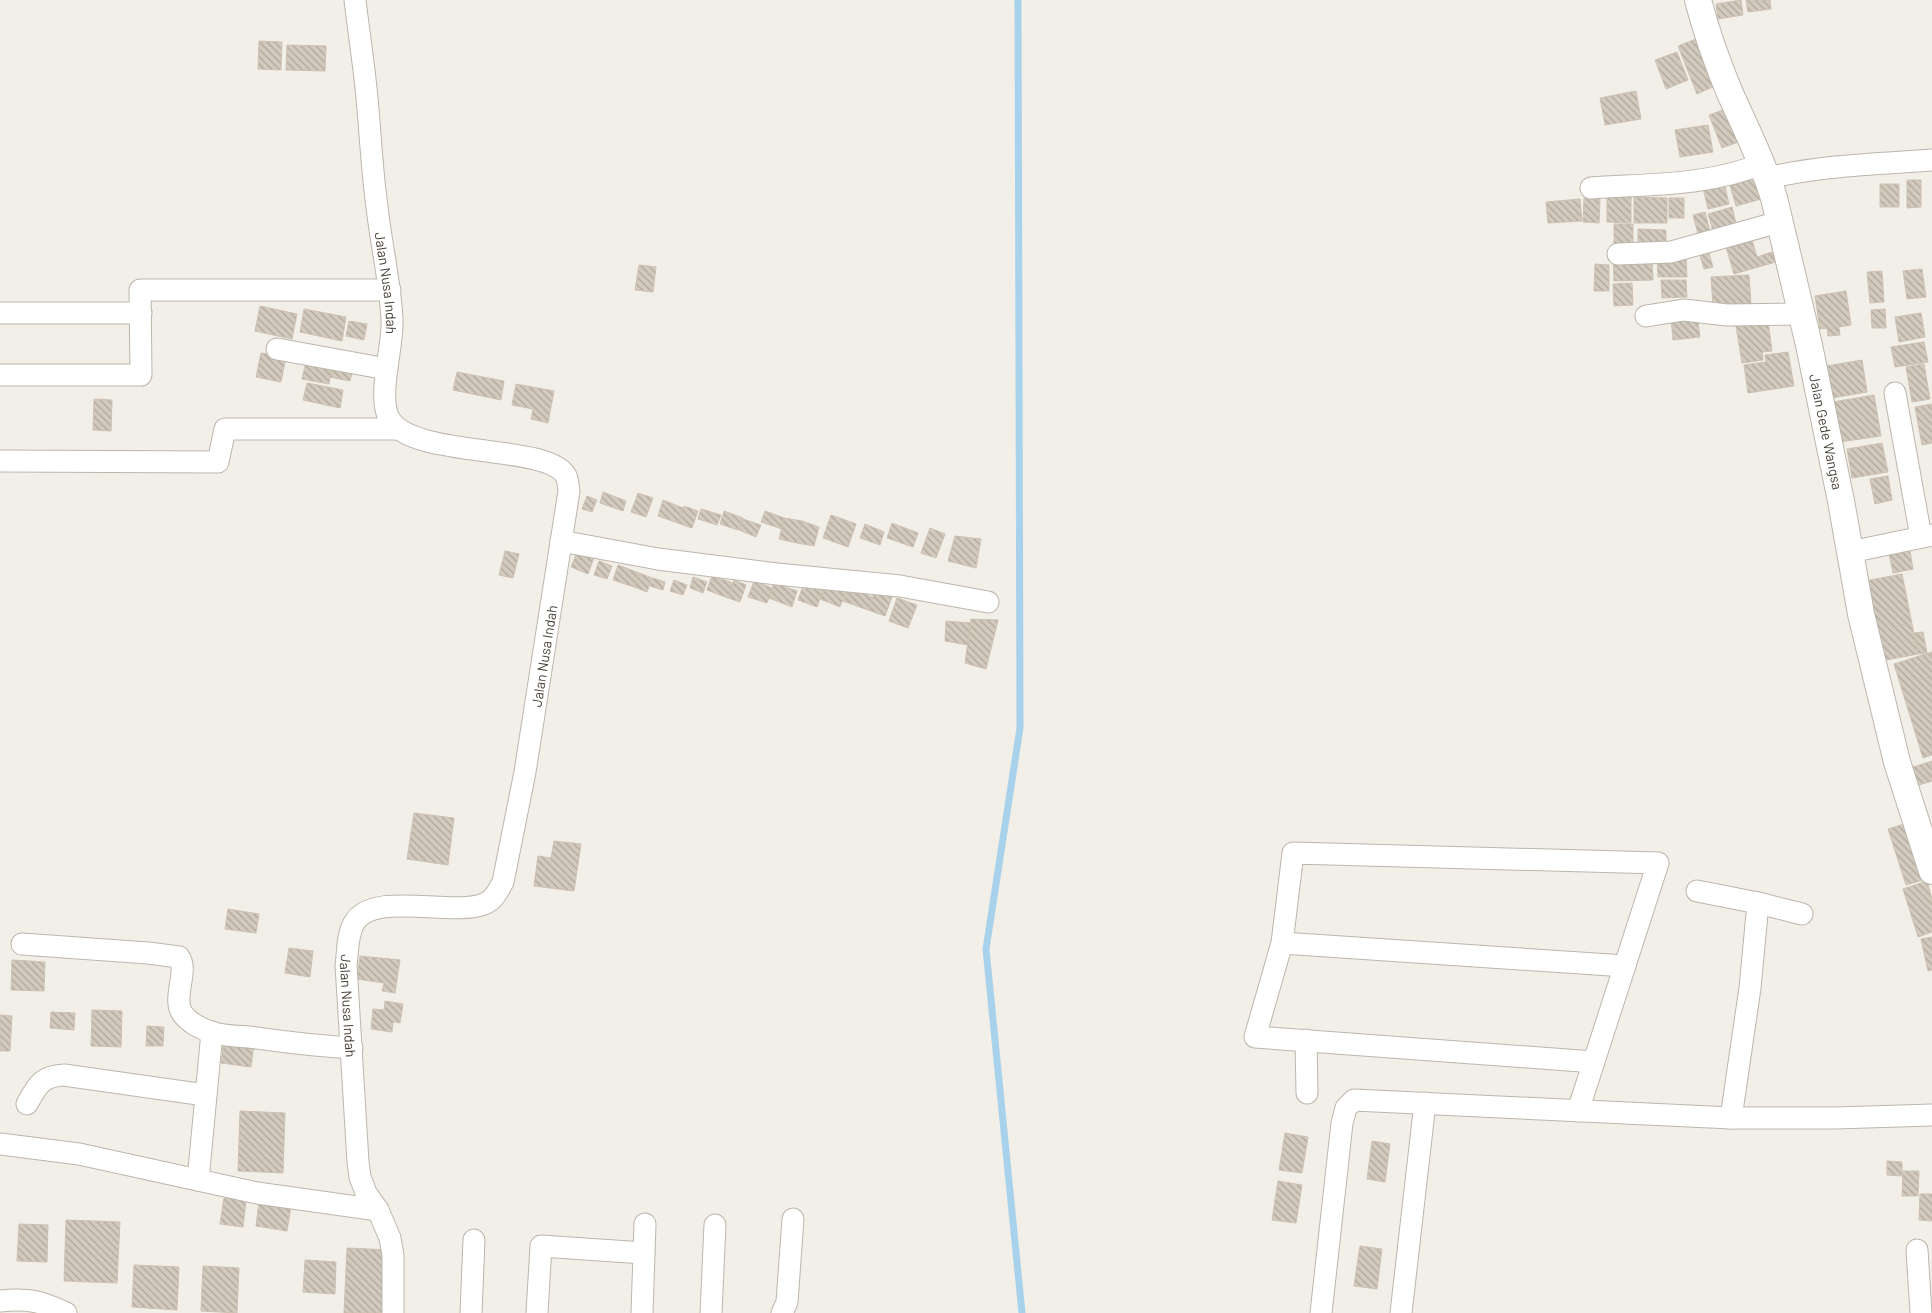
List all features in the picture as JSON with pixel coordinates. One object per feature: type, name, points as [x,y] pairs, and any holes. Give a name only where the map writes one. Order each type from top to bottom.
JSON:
[{"type":"street","name":"Jalan Nusa Indah","points":[[355,0],[365,76],[376,197],[390,290],[392,323],[386,401],[389,418],[398,429],[427,440],[533,458],[556,466],[565,475],[569,491],[526,772],[504,882],[495,896],[484,904],[458,908],[379,907],[362,913],[353,924],[349,938],[346,965],[360,1177],[366,1193],[378,1210],[390,1238],[393,1255],[393,1313]]},
{"type":"street","name":"Jalan Gede Wangsa","points":[[1698,0],[1728,89],[1764,171],[1779,222],[1802,314],[1841,501],[1860,614],[1900,770],[1932,869]]},
{"type":"street","points":[[1591,188],[1713,178],[1736,173],[1932,160]]},
{"type":"street","points":[[1618,254],[1672,252],[1779,222]]},
{"type":"street","points":[[0,375],[141,375],[140,290],[390,290]]},
{"type":"street","points":[[1646,316],[1684,310],[1727,315],[1802,314]]},
{"type":"street","points":[[0,313],[140,313]]},
{"type":"street","points":[[277,349],[387,369]]},
{"type":"street","points":[[1850,552],[1927,536],[1895,392]]},
{"type":"street","points":[[0,461],[218,462],[225,429],[398,429]]},
{"type":"street","points":[[561,541],[658,559],[777,574],[900,586],[988,602]]},
{"type":"street","points":[[1578,1110],[1594,1062],[1658,863],[1293,853],[1282,943],[1255,1037],[1594,1062]]},
{"type":"street","points":[[1697,891],[1802,914]]},
{"type":"street","points":[[1731,1118],[1750,988],[1758,903]]},
{"type":"street","points":[[1282,943],[1625,966]]},
{"type":"street","points":[[22,944],[179,957],[182,961],[180,1009],[184,1016],[194,1024],[212,1032],[314,1046],[352,1048]]},
{"type":"street","points":[[198,1180],[212,1032]]},
{"type":"street","points":[[1306,1040],[1308,1093]]},
{"type":"street","points":[[27,1104],[36,1088],[44,1079],[64,1075],[205,1095]]},
{"type":"street","points":[[1321,1313],[1338,1155],[1346,1108],[1354,1100],[1731,1118],[1835,1118],[1932,1114]]},
{"type":"street","points":[[1401,1313],[1425,1103]]},
{"type":"street","points":[[0,1144],[78,1154],[276,1196],[378,1210]]},
{"type":"street","points":[[782,1313],[787,1302],[793,1219]]},
{"type":"street","points":[[642,1313],[645,1224]]},
{"type":"street","points":[[710,1313],[715,1225]]},
{"type":"street","points":[[471,1313],[474,1240]]},
{"type":"street","points":[[537,1313],[541,1246],[644,1253]]},
{"type":"street","points":[[1917,1250],[1921,1313]]},
{"type":"street","points":[[0,1301],[26,1299],[38,1301],[66,1313]]},
{"type":"building","points":[[1741,0],[1743,15],[1718,19],[1716,4]]},
{"type":"building","points":[[1746,0],[1770,0],[1771,9],[1748,12]]},
{"type":"building","points":[[1696,39],[1715,86],[1697,94],[1678,46]]},
{"type":"building","points":[[259,41],[282,42],[281,70],[258,69]]},
{"type":"building","points":[[287,45],[326,46],[325,71],[286,70]]},
{"type":"building","points":[[1677,52],[1688,80],[1666,89],[1655,60]]},
{"type":"building","points":[[1636,91],[1641,119],[1605,125],[1600,98]]},
{"type":"building","points":[[1728,108],[1741,141],[1722,148],[1709,115]]},
{"type":"building","points":[[1708,125],[1713,152],[1680,157],[1675,130]]},
{"type":"building","points":[[1755,176],[1761,199],[1736,206],[1729,182]]},
{"type":"building","points":[[1723,178],[1729,204],[1708,209],[1702,184]]},
{"type":"building","points":[[1907,180],[1921,180],[1921,207],[1907,208]]},
{"type":"building","points":[[1880,184],[1899,184],[1899,207],[1880,207]]},
{"type":"building","points":[[1607,188],[1631,188],[1631,223],[1607,222]]},
{"type":"building","points":[[1634,197],[1667,198],[1667,223],[1634,223]]},
{"type":"building","points":[[1584,198],[1600,199],[1599,223],[1583,222]]},
{"type":"building","points":[[1669,198],[1684,198],[1684,218],[1669,218]]},
{"type":"building","points":[[1580,199],[1582,221],[1548,223],[1546,202]]},
{"type":"building","points":[[1732,207],[1737,228],[1714,234],[1708,214]]},
{"type":"building","points":[[1705,212],[1711,235],[1699,238],[1693,215]]},
{"type":"building","points":[[1614,224],[1633,224],[1633,247],[1614,247]]},
{"type":"building","points":[[1638,229],[1666,230],[1666,249],[1638,248]]},
{"type":"building","points":[[1750,233],[1757,257],[1772,252],[1776,262],[1734,274],[1724,240]]},
{"type":"building","points":[[1707,246],[1713,267],[1704,269],[1698,249]]},
{"type":"building","points":[[1686,255],[1687,277],[1658,277],[1657,256]]},
{"type":"building","points":[[1613,257],[1652,257],[1653,280],[1614,281]]},
{"type":"building","points":[[1595,264],[1609,265],[1609,291],[1594,291]]},
{"type":"building","points":[[639,265],[656,267],[653,292],[635,290]]},
{"type":"building","points":[[1922,269],[1926,297],[1907,299],[1903,271]]},
{"type":"building","points":[[1882,271],[1884,302],[1870,303],[1867,272]]},
{"type":"building","points":[[1749,275],[1751,304],[1713,306],[1711,277]]},
{"type":"building","points":[[1661,280],[1686,280],[1687,297],[1662,298]]},
{"type":"building","points":[[1632,283],[1633,305],[1614,306],[1613,284]]},
{"type":"building","points":[[1846,291],[1851,325],[1839,327],[1840,335],[1828,336],[1827,328],[1820,329],[1815,296]]},
{"type":"building","points":[[260,306],[297,314],[292,339],[255,331]]},
{"type":"building","points":[[304,309],[346,317],[342,341],[300,332]]},
{"type":"building","points":[[1885,309],[1886,328],[1872,328],[1871,310]]},
{"type":"building","points":[[1921,313],[1925,337],[1899,342],[1895,317]]},
{"type":"building","points":[[1697,314],[1700,337],[1673,340],[1671,317]]},
{"type":"building","points":[[349,321],[367,324],[364,340],[346,336]]},
{"type":"building","points":[[1768,321],[1772,351],[1762,352],[1763,360],[1742,363],[1736,326]]},
{"type":"building","points":[[1924,342],[1928,362],[1895,367],[1891,347]]},
{"type":"building","points":[[1788,352],[1794,386],[1748,393],[1744,365],[1766,362],[1765,355]]},
{"type":"building","points":[[261,353],[286,357],[281,382],[256,377]]},
{"type":"building","points":[[1862,360],[1867,392],[1832,398],[1826,366]]},
{"type":"building","points":[[306,361],[332,366],[329,384],[302,379]]},
{"type":"building","points":[[1924,364],[1930,399],[1912,402],[1906,367]]},
{"type":"building","points":[[332,366],[353,370],[350,381],[330,377]]},
{"type":"building","points":[[457,372],[504,381],[501,400],[453,390]]},
{"type":"building","points":[[307,383],[343,390],[340,408],[303,400]]},
{"type":"building","points":[[516,384],[554,391],[548,423],[531,419],[533,409],[512,405]]},
{"type":"building","points":[[1874,395],[1881,436],[1840,442],[1833,402]]},
{"type":"building","points":[[94,399],[112,400],[111,431],[93,430]]},
{"type":"building","points":[[1932,404],[1932,443],[1922,445],[1915,407]]},
{"type":"building","points":[[1882,443],[1888,472],[1852,478],[1847,449]]},
{"type":"building","points":[[1888,476],[1892,500],[1875,504],[1870,479]]},
{"type":"building","points":[[603,492],[626,501],[623,511],[600,503]]},
{"type":"building","points":[[638,493],[653,498],[646,517],[631,512]]},
{"type":"building","points":[[587,496],[597,500],[592,512],[582,509]]},
{"type":"building","points":[[663,500],[683,508],[678,523],[658,516]]},
{"type":"building","points":[[684,506],[698,511],[692,528],[678,523]]},
{"type":"building","points":[[701,509],[721,515],[717,525],[698,519]]},
{"type":"building","points":[[724,511],[743,518],[738,530],[720,524]]},
{"type":"building","points":[[765,511],[784,518],[782,529],[761,522]]},
{"type":"building","points":[[831,515],[856,524],[848,547],[823,538]]},
{"type":"building","points":[[784,518],[802,521],[797,543],[779,539]]},
{"type":"building","points":[[743,519],[761,525],[756,537],[739,530]]},
{"type":"building","points":[[802,521],[819,527],[814,546],[797,543]]},
{"type":"building","points":[[892,523],[918,533],[913,547],[887,538]]},
{"type":"building","points":[[865,524],[884,532],[880,545],[860,538]]},
{"type":"building","points":[[930,528],[945,534],[936,558],[921,553]]},
{"type":"building","points":[[955,536],[981,539],[976,568],[948,561]]},
{"type":"building","points":[[1909,545],[1913,569],[1893,573],[1888,549]]},
{"type":"building","points":[[505,551],[519,554],[513,578],[499,575]]},
{"type":"building","points":[[577,552],[594,558],[588,574],[571,567]]},
{"type":"building","points":[[599,561],[612,566],[607,579],[594,575]]},
{"type":"building","points":[[618,565],[639,573],[634,587],[613,580]]},
{"type":"building","points":[[639,573],[652,578],[647,592],[634,587]]},
{"type":"building","points":[[1902,574],[1918,654],[1881,661],[1865,581]]},
{"type":"building","points":[[712,576],[733,583],[728,598],[707,590]]},
{"type":"building","points":[[693,577],[707,582],[703,593],[690,588]]},
{"type":"building","points":[[653,578],[665,582],[663,590],[650,586]]},
{"type":"building","points":[[674,580],[687,585],[683,595],[670,591]]},
{"type":"building","points":[[734,580],[746,585],[740,602],[728,598]]},
{"type":"building","points":[[754,581],[772,588],[767,603],[748,597]]},
{"type":"building","points":[[774,583],[797,591],[792,607],[769,598]]},
{"type":"building","points":[[804,583],[823,590],[817,607],[798,600]]},
{"type":"building","points":[[826,584],[846,591],[840,607],[820,599]]},
{"type":"building","points":[[848,588],[873,597],[868,610],[843,601]]},
{"type":"building","points":[[875,591],[892,597],[885,616],[868,610]]},
{"type":"building","points":[[897,598],[917,605],[908,628],[889,621]]},
{"type":"building","points":[[971,619],[998,620],[986,669],[965,663]]},
{"type":"building","points":[[946,621],[971,623],[968,645],[945,641]]},
{"type":"building","points":[[1923,632],[1927,653],[1918,654],[1914,633]]},
{"type":"building","points":[[1932,652],[1932,755],[1923,758],[1894,664]]},
{"type":"building","points":[[1932,761],[1932,781],[1916,786],[1910,768]]},
{"type":"building","points":[[414,813],[454,818],[448,865],[407,859]]},
{"type":"building","points":[[1904,824],[1923,880],[1906,885],[1888,829]]},
{"type":"building","points":[[554,841],[581,844],[574,891],[534,886],[538,856],[551,858]]},
{"type":"building","points":[[1927,881],[1932,899],[1932,932],[1918,937],[1903,889]]},
{"type":"building","points":[[228,909],[259,914],[256,933],[225,929]]},
{"type":"building","points":[[1932,937],[1932,970],[1928,971],[1921,939]]},
{"type":"building","points":[[289,948],[313,951],[310,977],[285,973]]},
{"type":"building","points":[[360,956],[400,960],[395,993],[382,991],[384,983],[357,979]]},
{"type":"building","points":[[12,960],[45,962],[44,991],[11,990]]},
{"type":"building","points":[[385,1001],[403,1004],[400,1023],[393,1022],[392,1032],[371,1029],[373,1009],[384,1010]]},
{"type":"building","points":[[92,1010],[122,1011],[121,1047],[91,1046]]},
{"type":"building","points":[[51,1012],[75,1013],[74,1030],[50,1028]]},
{"type":"building","points":[[0,1015],[12,1016],[10,1051],[0,1051]]},
{"type":"building","points":[[147,1026],[164,1027],[163,1046],[146,1046]]},
{"type":"building","points":[[224,1040],[254,1044],[251,1067],[221,1063]]},
{"type":"building","points":[[240,1111],[285,1113],[283,1173],[238,1171]]},
{"type":"building","points":[[1285,1133],[1308,1137],[1302,1173],[1279,1170]]},
{"type":"building","points":[[1372,1141],[1390,1144],[1385,1182],[1367,1179]]},
{"type":"building","points":[[1887,1161],[1902,1162],[1902,1176],[1887,1175]]},
{"type":"building","points":[[1903,1171],[1919,1171],[1918,1196],[1902,1196]]},
{"type":"building","points":[[1278,1181],[1302,1185],[1296,1223],[1272,1220]]},
{"type":"building","points":[[1920,1194],[1932,1194],[1932,1221],[1919,1220]]},
{"type":"building","points":[[224,1198],[246,1201],[243,1227],[220,1224]]},
{"type":"building","points":[[259,1202],[291,1206],[287,1231],[256,1226]]},
{"type":"building","points":[[66,1220],[120,1222],[117,1283],[64,1281]]},
{"type":"building","points":[[19,1224],[48,1225],[47,1262],[17,1261]]},
{"type":"building","points":[[1360,1246],[1382,1249],[1377,1289],[1354,1286]]},
{"type":"building","points":[[347,1248],[391,1250],[389,1313],[344,1313]]},
{"type":"building","points":[[305,1260],[336,1262],[335,1294],[303,1292]]},
{"type":"building","points":[[134,1265],[179,1267],[177,1310],[132,1307]]},
{"type":"building","points":[[203,1266],[239,1268],[237,1313],[201,1311]]},
{"type":"waterway","points":[[1018,0],[1020,728],[986,949],[1022,1313]]}]
